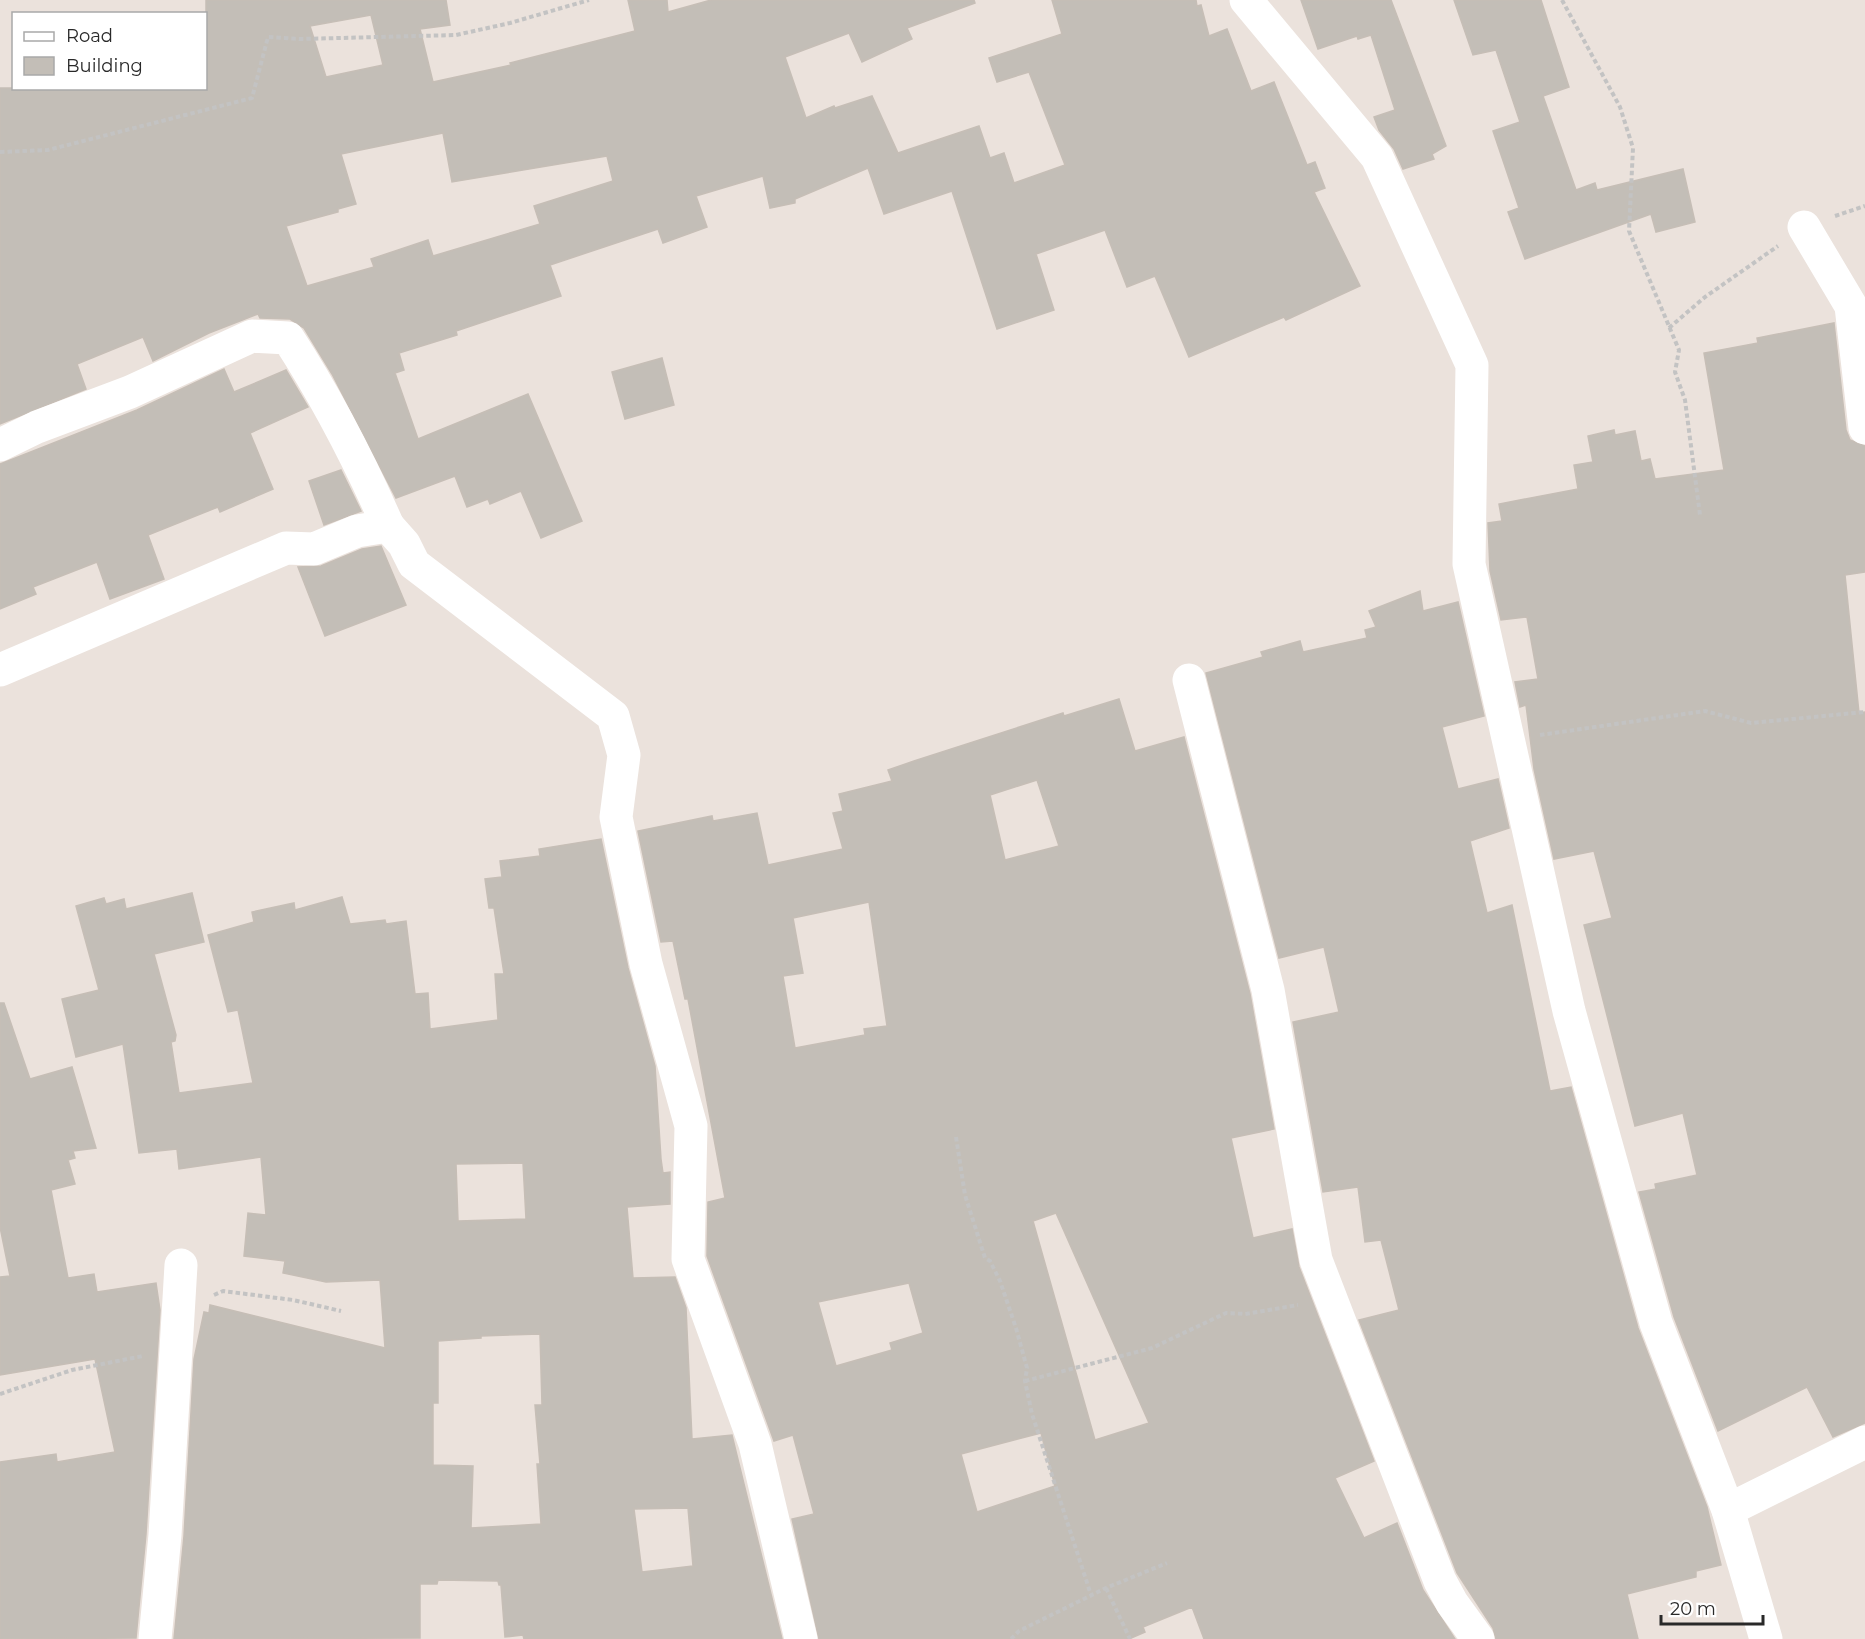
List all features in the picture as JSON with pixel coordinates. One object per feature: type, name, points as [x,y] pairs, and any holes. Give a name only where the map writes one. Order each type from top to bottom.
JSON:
[{"type":"street","points":[[1246,0],[1377,157],[1472,365],[1469,564],[1510,739],[1569,1011],[1653,1312],[1728,1510],[1766,1639]]},
{"type":"street","points":[[1804,227],[1851,306],[1865,428]]},
{"type":"street","points":[[0,445],[38,427],[130,392],[252,336],[288,338],[322,391],[356,454],[388,526],[404,544],[414,564],[613,716],[624,755],[616,817],[646,964],[691,1126],[688,1260],[755,1444],[801,1639]]},
{"type":"street","points":[[0,670],[286,548],[314,549],[357,531],[388,526]]},
{"type":"street","points":[[1189,680],[1268,990],[1316,1260],[1440,1581],[1452,1603],[1478,1639]]},
{"type":"street","points":[[154,1639],[165,1535],[182,1265]]},
{"type":"street","points":[[1728,1510],[1865,1442]]},
{"type":"path","points":[[0,152],[48,150],[252,98],[268,37],[456,35],[589,0]]},
{"type":"path","points":[[1563,0],[1620,107],[1633,148],[1629,231],[1679,350],[1675,372],[1685,400],[1700,515]]},
{"type":"path","points":[[1669,328],[1705,297],[1804,227],[1865,206]]},
{"type":"path","points":[[1510,739],[1705,711],[1751,723],[1865,712]]},
{"type":"path","points":[[956,1137],[965,1195],[985,1258],[990,1261],[1000,1281],[1016,1328],[1027,1368],[1025,1381],[1043,1451],[1091,1595]]},
{"type":"path","points":[[179,1307],[223,1291],[293,1300],[341,1311]]},
{"type":"path","points":[[1025,1381],[1152,1348],[1226,1313],[1245,1314],[1331,1299]]},
{"type":"path","points":[[0,1394],[72,1370],[176,1349]]},
{"type":"path","points":[[1011,1639],[1019,1631],[1091,1595],[1167,1563]]},
{"type":"path","points":[[1106,1588],[1130,1639]]},
{"type":"building","points":[[206,0],[446,0],[450,25],[420,29],[433,82],[511,65],[510,63],[635,31],[628,0],[667,0],[668,12],[711,0],[974,0],[975,3],[907,28],[912,39],[862,62],[849,33],[785,57],[806,118],[834,106],[835,108],[872,96],[898,153],[979,126],[990,158],[1004,153],[1014,183],[1065,165],[1029,72],[997,82],[989,58],[1062,34],[1052,0],[1196,0],[1197,6],[1201,5],[1209,36],[1227,29],[1251,91],[1274,82],[1307,165],[1315,162],[1325,188],[1314,192],[1360,286],[1286,320],[1284,317],[1189,357],[1155,276],[1127,287],[1105,230],[1036,254],[1054,310],[997,329],[952,191],[884,214],[868,168],[795,199],[795,203],[770,208],[763,176],[696,196],[707,227],[663,243],[658,229],[550,265],[561,296],[456,331],[457,335],[399,353],[404,370],[395,373],[418,439],[528,394],[582,521],[541,538],[521,491],[490,504],[488,499],[467,507],[455,476],[396,498],[332,374],[304,328],[290,319],[260,318],[258,314],[209,333],[153,361],[143,337],[77,364],[86,389],[0,424],[0,88],[12,88],[12,90],[207,90]],"holes":[[[371,15],[383,65],[326,77],[310,26]],[[443,133],[452,182],[607,156],[613,181],[534,206],[540,224],[433,256],[428,240],[371,259],[374,267],[307,286],[286,226],[338,212],[338,209],[356,204],[341,154]]]},
{"type":"building","points":[[1301,0],[1391,0],[1446,146],[1432,154],[1434,159],[1403,169],[1394,149],[1379,130],[1374,117],[1395,110],[1371,35],[1358,39],[1357,36],[1318,49]]},
{"type":"building","points":[[1454,0],[1541,0],[1569,87],[1543,96],[1576,190],[1595,183],[1597,190],[1683,169],[1695,222],[1656,232],[1651,214],[1525,259],[1508,212],[1519,208],[1493,131],[1520,122],[1496,50],[1473,55]]},
{"type":"building","points":[[1834,323],[1846,430],[1850,440],[1865,446],[1865,572],[1845,575],[1859,713],[1865,712],[1865,1423],[1833,1437],[1807,1387],[1718,1431],[1674,1317],[1639,1192],[1656,1189],[1655,1184],[1697,1175],[1683,1113],[1635,1126],[1584,925],[1612,918],[1594,851],[1554,859],[1534,769],[1526,705],[1520,707],[1515,682],[1538,679],[1527,617],[1501,620],[1490,571],[1488,523],[1502,521],[1499,504],[1578,489],[1574,465],[1593,462],[1588,436],[1614,430],[1615,435],[1635,431],[1641,461],[1650,459],[1655,479],[1724,470],[1704,353],[1758,343],[1757,338]]},
{"type":"building","points":[[662,358],[674,405],[625,419],[612,372]]},
{"type":"building","points":[[224,369],[234,392],[286,370],[308,407],[250,433],[273,489],[220,512],[218,507],[148,535],[164,579],[110,599],[97,562],[33,587],[36,594],[0,609],[0,464],[137,410]]},
{"type":"building","points":[[341,470],[361,511],[324,525],[309,481]]},
{"type":"building","points":[[381,546],[406,605],[325,636],[298,567],[321,566],[362,549]]},
{"type":"building","points":[[1420,591],[1423,611],[1458,602],[1484,716],[1442,727],[1458,789],[1498,779],[1509,828],[1470,841],[1487,913],[1512,905],[1550,1091],[1571,1087],[1638,1328],[1707,1507],[1721,1565],[1696,1571],[1696,1577],[1627,1594],[1638,1639],[1496,1639],[1493,1628],[1457,1573],[1359,1320],[1399,1310],[1381,1240],[1365,1242],[1358,1187],[1323,1192],[1293,1022],[1339,1012],[1324,947],[1279,958],[1206,673],[1263,657],[1261,652],[1300,641],[1303,652],[1367,638],[1365,630],[1376,627],[1369,611]]},
{"type":"building","points":[[1119,699],[1135,751],[1184,737],[1250,994],[1274,1129],[1231,1138],[1253,1238],[1292,1229],[1299,1267],[1374,1461],[1335,1478],[1364,1538],[1397,1523],[1423,1590],[1455,1639],[1204,1639],[1192,1607],[1143,1627],[1145,1632],[1129,1639],[819,1639],[792,1519],[814,1514],[793,1435],[774,1441],[707,1256],[708,1202],[725,1198],[688,999],[685,999],[673,941],[661,942],[638,831],[712,816],[713,821],[757,813],[768,865],[843,849],[833,813],[843,811],[839,794],[892,781],[888,770],[1063,713],[1064,716]],"holes":[[[1037,780],[1059,846],[1005,860],[990,795]],[[869,902],[887,1026],[864,1029],[865,1035],[795,1048],[783,976],[803,973],[793,918]],[[1056,1213],[1149,1423],[1095,1440],[1033,1221]],[[909,1283],[923,1333],[890,1343],[892,1350],[836,1366],[818,1302]],[[1041,1433],[1055,1486],[977,1512],[961,1454]]]},
{"type":"building","points":[[601,839],[628,968],[655,1066],[663,1173],[670,1172],[670,1204],[627,1207],[633,1278],[675,1277],[686,1308],[692,1439],[732,1435],[782,1639],[524,1639],[523,1635],[505,1637],[501,1585],[498,1581],[438,1580],[437,1584],[420,1584],[420,1638],[174,1639],[184,1536],[194,1359],[204,1312],[209,1313],[210,1305],[385,1348],[380,1280],[326,1282],[283,1273],[285,1261],[244,1256],[248,1213],[266,1215],[261,1157],[179,1169],[177,1149],[139,1153],[123,1044],[76,1057],[62,999],[99,990],[76,906],[104,898],[106,904],[124,899],[126,909],[192,893],[204,942],[154,954],[176,1035],[175,1041],[171,1042],[179,1093],[253,1083],[238,1010],[228,1012],[208,935],[254,922],[252,912],[294,903],[295,910],[342,897],[350,924],[385,920],[386,924],[406,921],[415,994],[428,993],[430,1029],[498,1020],[495,974],[504,974],[494,908],[489,908],[485,879],[502,877],[500,861],[540,856],[539,849]],"holes":[[[523,1163],[526,1219],[458,1221],[456,1164]],[[540,1334],[542,1405],[535,1405],[540,1464],[537,1464],[541,1524],[471,1528],[473,1466],[433,1465],[433,1403],[438,1403],[438,1341],[481,1338],[481,1336]],[[688,1508],[693,1566],[642,1572],[634,1509]]]},
{"type":"building","points":[[0,1003],[4,1003],[30,1079],[72,1067],[96,1148],[73,1151],[75,1158],[68,1160],[75,1184],[51,1190],[68,1278],[94,1274],[97,1292],[156,1283],[160,1310],[146,1534],[136,1638],[0,1639],[0,1462],[56,1454],[57,1462],[115,1452],[95,1359],[0,1375],[0,1277],[10,1276],[0,1227]]}]
